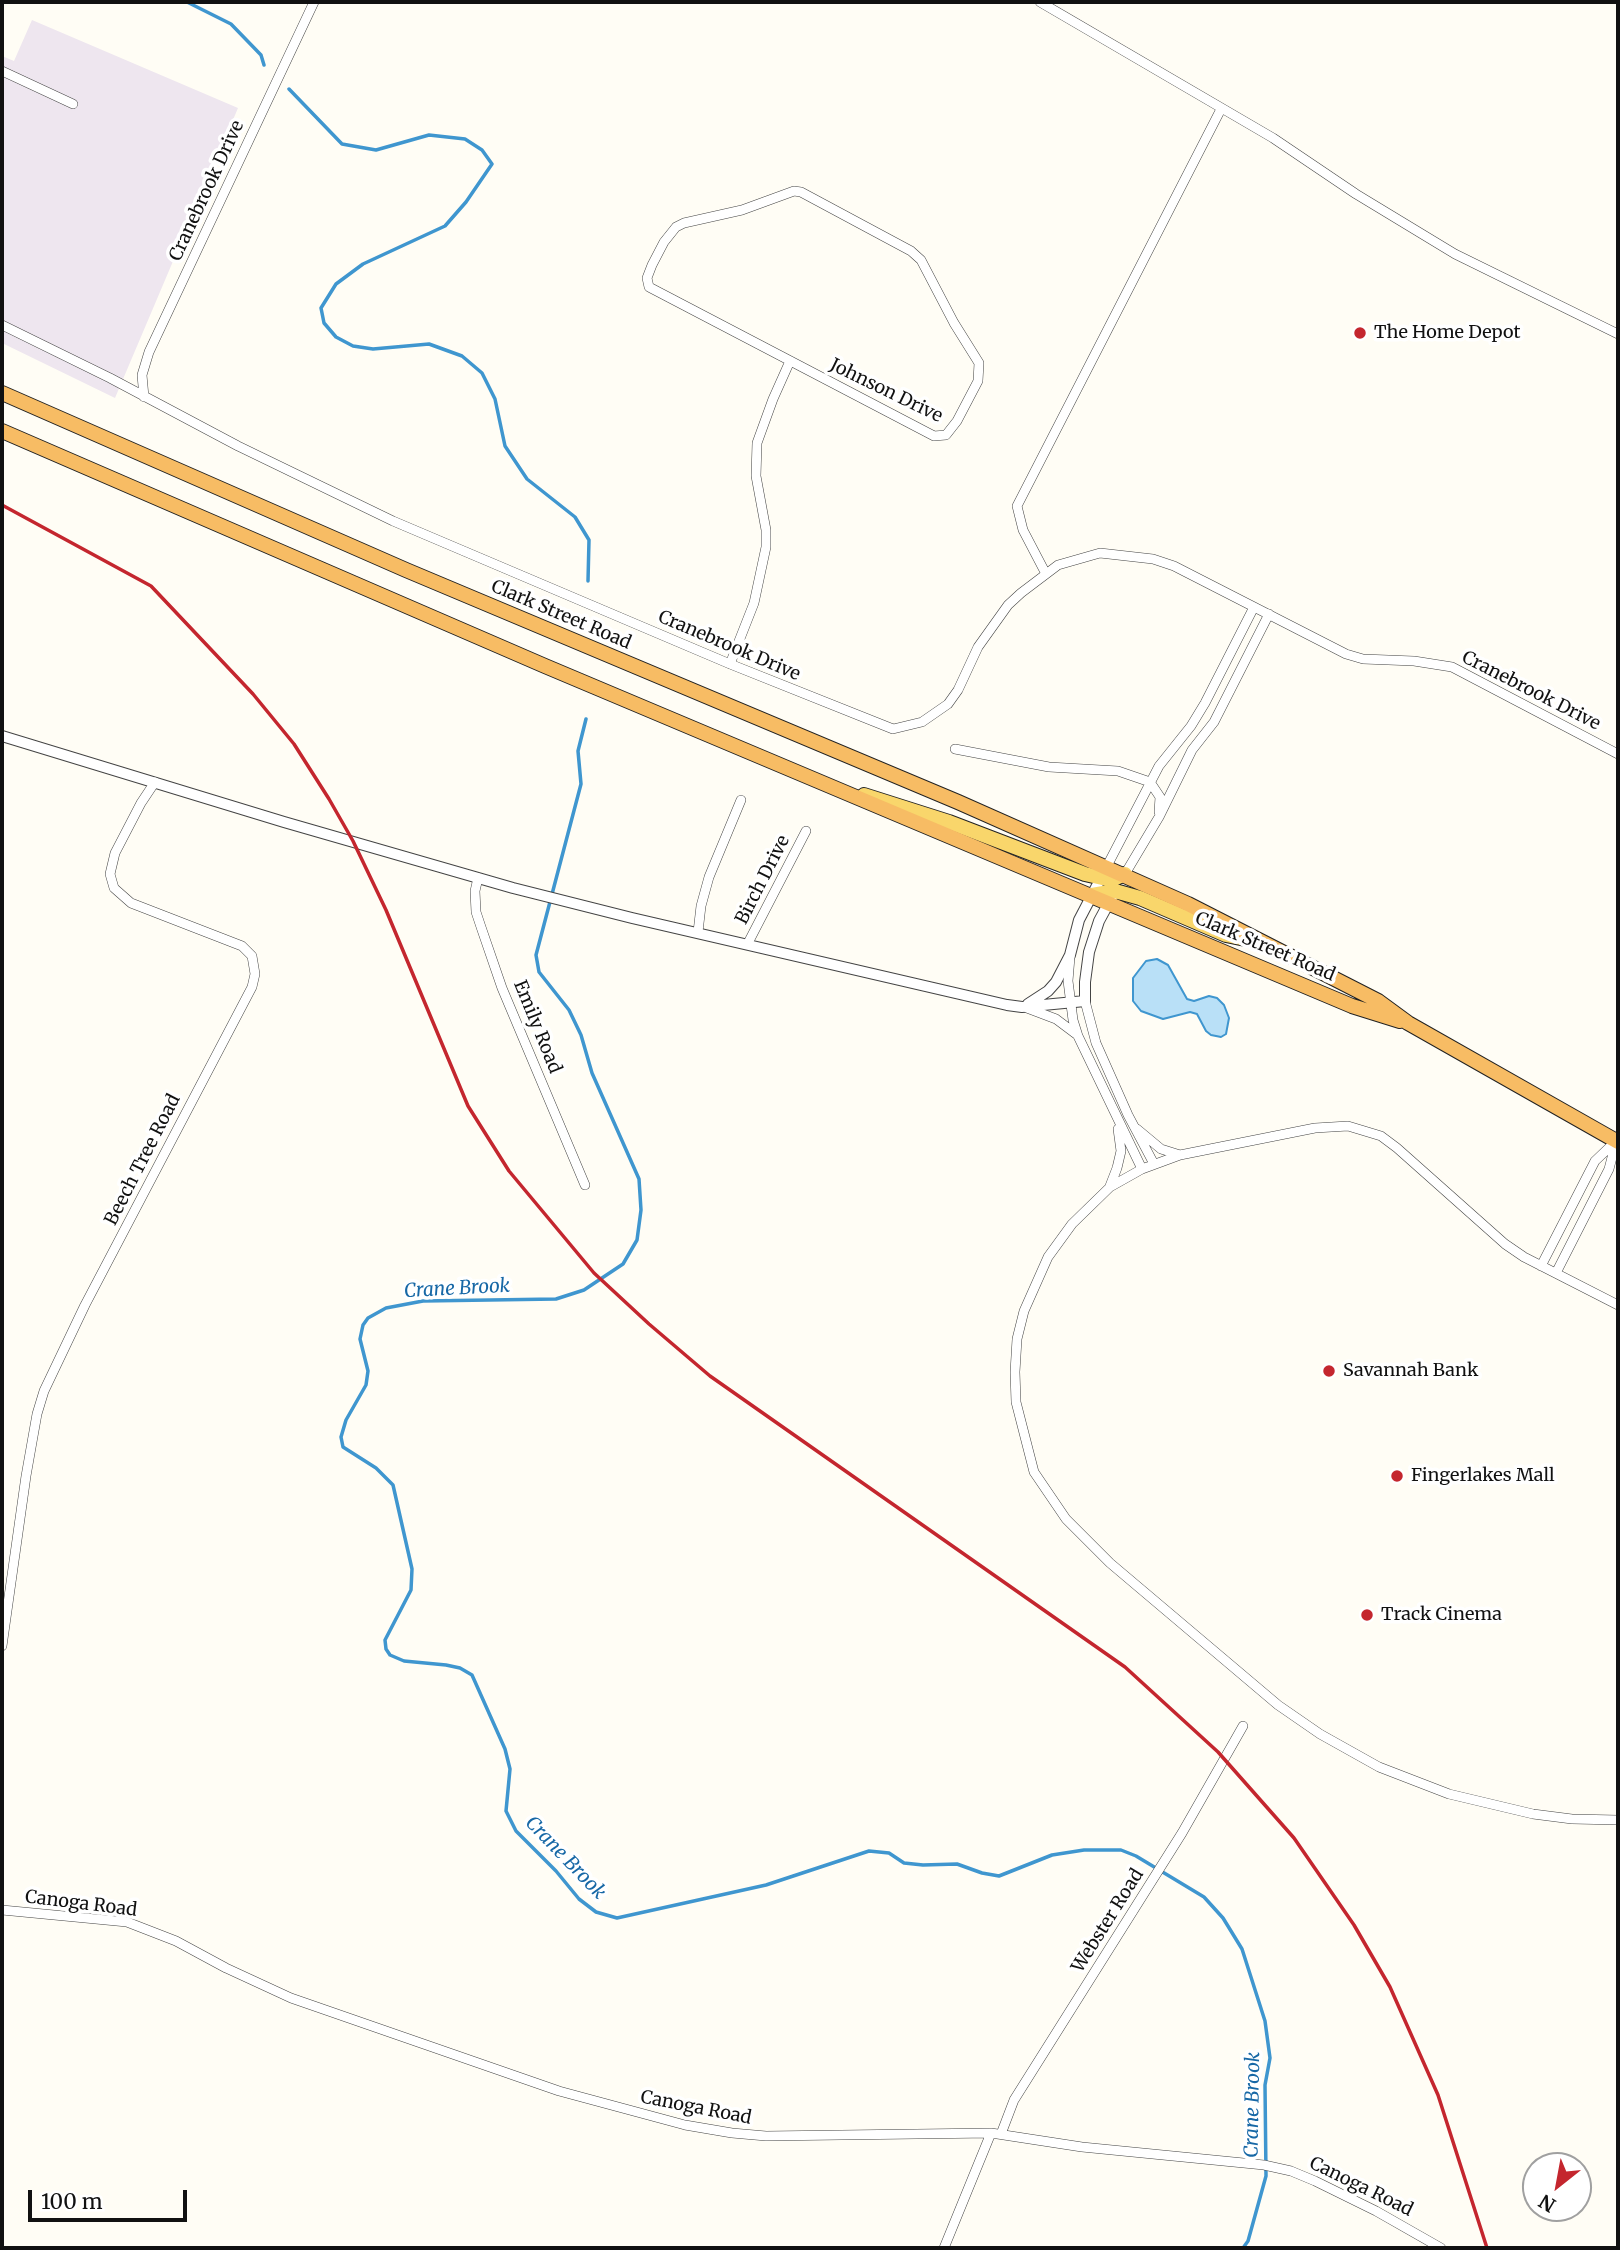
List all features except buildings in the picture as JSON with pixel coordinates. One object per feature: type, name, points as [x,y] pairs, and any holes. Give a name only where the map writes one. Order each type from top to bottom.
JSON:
[{"type":"highway","name":"Clark Street Road","points":[[2,393],[1104,872],[1125,874],[1270,944],[1378,1001],[1408,1023],[1617,1142]]},
{"type":"highway","name":"Clark Street Road","points":[[2,431],[533,661],[826,784],[1092,895],[1112,896],[1352,1006],[1408,1023]]},
{"type":"main road","points":[[826,784],[1104,872]]},
{"type":"main road","points":[[1112,896],[1140,898],[1226,935],[1270,944]]},
{"type":"street","name":"Cranebrook Drive","points":[[144,397],[142,375],[149,352],[314,2]]},
{"type":"street","points":[[1040,2],[1273,138],[1356,194],[1455,254],[1618,334]]},
{"type":"street","points":[[2,71],[74,104]]},
{"type":"street","points":[[1046,574],[1023,530],[1017,506],[1222,109]]},
{"type":"street","name":"Johnson Drive","points":[[801,192],[916,255],[954,323],[978,359],[980,373],[950,431],[934,436],[790,361],[649,287],[647,278],[652,265],[664,242],[676,227],[742,210],[787,193],[801,192]]},
{"type":"street","name":"Cranebrook Drive","points":[[2,326],[393,521],[730,664],[893,729],[922,722],[948,704],[958,690],[978,647],[1008,605],[1058,565],[1100,553],[1153,559],[1174,566],[1327,645],[1363,659],[1414,661],[1452,667],[1618,754]]},
{"type":"street","points":[[730,664],[758,587],[766,547],[766,530],[756,476],[757,443],[772,398],[790,361]]},
{"type":"street","points":[[1142,1170],[1078,1036],[1068,981],[1070,955],[1079,920],[1150,782],[1205,704],[1254,607]]},
{"type":"street","points":[[1154,1164],[1096,1043],[1085,1001],[1084,982],[1089,952],[1112,896],[1159,817],[1192,750],[1214,722],[1269,614]]},
{"type":"street","points":[[2,736],[503,885],[606,912],[1022,1007],[1056,1019],[1078,1036]]},
{"type":"street","points":[[955,749],[1049,767],[1118,771],[1150,782],[1160,797],[1159,817]]},
{"type":"street","name":"Beech Tree Road","points":[[2,1646],[26,1476],[44,1391],[85,1305],[252,987],[255,974],[252,956],[242,946],[131,903],[114,888],[110,874],[114,853],[155,782]]},
{"type":"street","points":[[698,932],[701,906],[709,877],[741,800]]},
{"type":"street","name":"Birch Drive","points":[[748,943],[806,831]]},
{"type":"street","name":"Emily Road","points":[[478,878],[475,891],[476,912],[502,988],[585,1185]]},
{"type":"street","points":[[1022,1007],[1048,991],[1056,982],[1070,955]]},
{"type":"street","points":[[1022,1007],[1085,1001]]},
{"type":"street","points":[[1110,1187],[1121,1151],[1116,1117]]},
{"type":"street","points":[[1618,1305],[1541,1266],[1505,1244],[1381,1136],[1366,1129],[1339,1125],[1180,1155],[1154,1164],[1110,1187],[1072,1224],[1048,1256],[1031,1292],[1017,1339],[1015,1373],[1016,1402],[1034,1472],[1066,1519],[1110,1563],[1295,1717],[1343,1747],[1411,1781],[1470,1800],[1553,1817],[1618,1820]]},
{"type":"street","points":[[1134,1127],[1161,1149],[1180,1155]]},
{"type":"street","points":[[1541,1266],[1595,1161],[1617,1142]]},
{"type":"street","points":[[1556,1273],[1609,1169],[1617,1142]]},
{"type":"street","name":"Webster Road","points":[[944,2248],[996,2133],[1014,2100],[1153,1880],[1243,1726]]},
{"type":"street","name":"Canoga Road","points":[[2,1910],[127,1922],[176,1941],[291,1998],[559,2091],[685,2125],[766,2136],[996,2133],[1082,2147],[1264,2165],[1291,2171],[1376,2211],[1441,2248]]},
{"type":"shaded area","points":[[32,20],[238,108],[115,398],[2,343],[2,56],[14,61]]},
{"type":"water","points":[[1157,959],[1168,965],[1187,999],[1194,1001],[1209,996],[1217,998],[1224,1005],[1229,1018],[1226,1034],[1221,1037],[1211,1035],[1197,1014],[1190,1012],[1163,1019],[1141,1011],[1133,1001],[1133,978],[1146,961]]},
{"type":"waterway","points":[[187,2],[231,24],[261,55],[264,65]]},
{"type":"waterway","points":[[289,89],[342,144],[376,150],[429,135],[465,139],[482,150],[492,164],[466,202],[445,226],[363,264],[336,284],[321,308],[324,323],[336,337],[353,346],[373,349],[429,344],[462,356],[482,373],[495,399],[505,446],[527,479],[575,517],[589,540],[588,581]]},
{"type":"waterway","name":"Crane Brook","points":[[586,719],[578,751],[581,784],[536,955],[539,972],[569,1010],[581,1035],[592,1073],[639,1179],[641,1210],[637,1240],[623,1264],[584,1290],[556,1299],[423,1301],[386,1308],[368,1318],[363,1325],[360,1339],[368,1371],[366,1385],[346,1420],[341,1437],[343,1447],[376,1468],[393,1485],[412,1569],[411,1590],[385,1640],[386,1649],[390,1655],[404,1661],[446,1665],[460,1668],[472,1675],[505,1749],[510,1769],[506,1811],[516,1831],[556,1871],[579,1899],[596,1912],[617,1918],[766,1885],[869,1851],[889,1853],[904,1863],[957,1864],[999,1876],[1052,1855],[1084,1850],[1121,1850],[1136,1856],[1204,1897],[1223,1918],[1242,1949],[1265,2021],[1270,2058],[1265,2085],[1266,2176],[1248,2241],[1243,2248]]},
{"type":"railway","points":[[2,505],[151,586],[253,694],[294,744],[353,841],[386,910],[468,1106],[509,1171],[594,1273],[710,1376],[1125,1667],[1218,1752],[1294,1838],[1354,1925],[1390,1987],[1438,2095],[1487,2248]]},
{"type":"place","name":"The Home Depot","points":[[1360,333]]},
{"type":"place","name":"Savannah Bank","points":[[1329,1371]]},
{"type":"place","name":"Fingerlakes Mall","points":[[1397,1476]]},
{"type":"place","name":"Track Cinema","points":[[1367,1615]]}]
